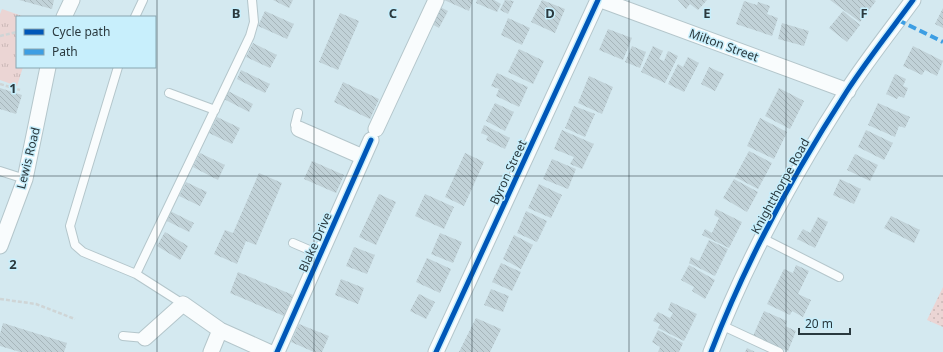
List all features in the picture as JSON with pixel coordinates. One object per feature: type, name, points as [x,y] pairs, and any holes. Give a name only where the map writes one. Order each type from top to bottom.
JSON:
[{"type":"street","points":[[64,16],[72,0]]},
{"type":"street","name":"Blake Drive","points":[[277,352],[363,157],[436,0]]},
{"type":"street","name":"Milton Street","points":[[600,0],[848,90]]},
{"type":"street","name":"Byron Street","points":[[436,352],[600,0]]},
{"type":"street","name":"Knightthorpe Road","points":[[711,352],[721,325],[762,238],[816,142],[848,90],[913,0]]},
{"type":"street","name":"Lewis Road","points":[[0,246],[25,179],[48,68]]},
{"type":"street","points":[[299,129],[363,157]]},
{"type":"street","points":[[145,338],[183,304],[220,330],[269,352]]},
{"type":"street","points":[[211,352],[220,330]]},
{"type":"lane","points":[[135,16],[143,0]]},
{"type":"lane","points":[[136,274],[250,36],[254,22],[252,0]]},
{"type":"lane","points":[[118,68],[70,226],[75,245],[83,252],[136,274],[183,304]]},
{"type":"lane","points":[[169,94],[215,110]]},
{"type":"lane","points":[[298,113],[295,125],[299,129]]},
{"type":"lane","points":[[0,171],[25,179]]},
{"type":"lane","points":[[762,238],[839,277]]},
{"type":"lane","points":[[293,243],[321,255]]},
{"type":"lane","points":[[721,325],[779,352]]},
{"type":"lane","points":[[123,336],[145,338]]},
{"type":"path","points":[[0,36],[16,32]]},
{"type":"path","points":[[0,84],[20,90]]},
{"type":"path","points":[[0,299],[36,304],[75,319]]},
{"type":"green space","points":[[2,9],[22,16],[16,16],[16,68],[23,68],[17,86],[0,80],[0,14]]},
{"type":"green space","points":[[943,287],[943,327],[927,320]]},
{"type":"building","points":[[19,0],[54,0],[52,9]]},
{"type":"building","points":[[273,0],[293,0],[289,8]]},
{"type":"building","points":[[438,0],[444,0],[440,7],[448,11],[439,28],[428,22]]},
{"type":"building","points":[[444,0],[473,0],[469,11]]},
{"type":"building","points":[[477,0],[494,0],[501,4],[497,12],[476,3]]},
{"type":"building","points":[[505,0],[514,1],[508,14],[500,10]]},
{"type":"building","points":[[542,0],[565,9],[555,33],[531,22]]},
{"type":"building","points":[[678,0],[707,0],[698,10],[690,4],[686,9]]},
{"type":"building","points":[[830,0],[874,0],[876,1],[860,22]]},
{"type":"building","points":[[744,1],[757,5],[758,2],[770,6],[767,14],[778,18],[772,36],[736,24]]},
{"type":"building","points":[[943,8],[943,28],[935,24]]},
{"type":"building","points":[[265,11],[294,24],[287,39],[258,26]]},
{"type":"building","points":[[843,11],[860,25],[847,42],[829,28]]},
{"type":"building","points":[[340,13],[359,21],[338,70],[319,62]]},
{"type":"building","points":[[508,18],[530,28],[522,45],[501,35]]},
{"type":"building","points":[[782,23],[809,31],[804,46],[778,39]]},
{"type":"building","points":[[608,29],[632,38],[623,60],[599,50]]},
{"type":"building","points":[[253,43],[277,55],[270,68],[246,57]]},
{"type":"building","points":[[632,46],[646,52],[640,68],[625,62]]},
{"type":"building","points":[[653,46],[663,51],[659,59],[664,61],[668,51],[678,56],[665,83],[641,72]]},
{"type":"building","points":[[913,46],[943,61],[937,76],[925,70],[922,75],[903,66]]},
{"type":"building","points":[[519,49],[544,61],[533,84],[508,72]]},
{"type":"building","points":[[688,57],[699,63],[684,92],[668,84],[678,64],[683,67]]},
{"type":"building","points":[[709,67],[724,74],[715,91],[701,84]]},
{"type":"building","points":[[241,70],[270,84],[265,93],[237,79]]},
{"type":"building","points":[[497,73],[528,87],[519,107],[496,96],[499,89],[491,86]]},
{"type":"building","points":[[895,74],[906,79],[903,86],[908,88],[904,98],[899,96],[897,99],[886,94]]},
{"type":"building","points":[[589,76],[613,87],[602,114],[578,103]]},
{"type":"building","points":[[343,82],[379,99],[370,119],[334,102]]},
{"type":"building","points":[[0,88],[22,95],[16,114],[0,109]]},
{"type":"building","points":[[779,88],[804,101],[790,129],[765,116]]},
{"type":"building","points":[[228,91],[253,104],[249,112],[224,99]]},
{"type":"building","points":[[495,103],[514,112],[505,131],[486,121]]},
{"type":"building","points":[[878,103],[910,117],[905,128],[899,126],[895,137],[868,125]]},
{"type":"building","points":[[574,106],[595,114],[585,137],[565,128]]},
{"type":"building","points":[[217,117],[240,128],[232,144],[209,133]]},
{"type":"building","points":[[760,118],[787,132],[774,159],[747,146]]},
{"type":"building","points":[[484,125],[510,138],[505,149],[486,140],[488,136],[481,133]]},
{"type":"building","points":[[562,130],[594,144],[582,169],[570,164],[574,157],[554,149]]},
{"type":"building","points":[[866,130],[893,143],[884,160],[858,147]]},
{"type":"building","points":[[749,151],[772,163],[758,189],[735,177]]},
{"type":"building","points":[[200,153],[225,165],[218,180],[193,167]]},
{"type":"building","points":[[465,153],[484,162],[464,206],[445,197]]},
{"type":"building","points":[[855,154],[878,165],[870,181],[847,170]]},
{"type":"building","points":[[552,159],[576,169],[568,189],[543,179]]},
{"type":"building","points":[[312,161],[344,175],[336,193],[304,179]]},
{"type":"building","points":[[259,173],[282,183],[256,245],[246,241],[237,264],[214,254],[225,230],[233,233]]},
{"type":"building","points":[[734,179],[758,192],[747,212],[723,198]]},
{"type":"building","points":[[840,179],[861,189],[854,204],[833,195]]},
{"type":"building","points":[[186,182],[207,192],[200,206],[179,196]]},
{"type":"building","points":[[539,184],[562,195],[551,218],[528,208]]},
{"type":"building","points":[[379,194],[396,202],[376,245],[359,237]]},
{"type":"building","points":[[425,194],[454,207],[444,229],[415,216]]},
{"type":"building","points":[[716,209],[742,222],[729,248],[702,235],[705,229],[712,233],[719,218],[714,215]]},
{"type":"building","points":[[170,211],[194,223],[189,232],[165,220]]},
{"type":"building","points":[[526,211],[547,221],[537,242],[517,233]]},
{"type":"building","points":[[891,216],[920,230],[914,243],[884,228]]},
{"type":"building","points":[[818,217],[828,222],[815,248],[797,239],[803,229],[810,233]]},
{"type":"building","points":[[165,232],[188,246],[180,260],[157,246]]},
{"type":"building","points":[[440,233],[462,242],[453,263],[431,254]]},
{"type":"building","points":[[514,235],[533,245],[521,269],[503,259]]},
{"type":"building","points":[[709,240],[728,249],[715,276],[689,263],[691,257],[699,261]]},
{"type":"building","points":[[354,247],[375,255],[367,274],[346,266]]},
{"type":"building","points":[[427,258],[451,269],[440,293],[416,282]]},
{"type":"building","points":[[501,263],[521,272],[512,291],[492,282]]},
{"type":"building","points":[[689,265],[715,280],[705,299],[692,291],[694,287],[681,280]]},
{"type":"building","points":[[796,265],[809,271],[798,294],[811,300],[803,317],[792,311],[790,315],[767,304],[784,269],[793,273]]},
{"type":"building","points":[[238,272],[293,295],[284,316],[230,293]]},
{"type":"building","points":[[341,279],[364,288],[358,304],[335,295]]},
{"type":"building","points":[[491,289],[509,296],[503,312],[484,305]]},
{"type":"building","points":[[419,294],[435,302],[426,319],[410,311]]},
{"type":"building","points":[[671,302],[697,314],[684,341],[658,328],[660,324],[653,321],[658,312],[670,318],[673,313],[668,310]]},
{"type":"building","points":[[764,311],[787,321],[785,326],[796,331],[788,351],[753,336]]},
{"type":"building","points":[[476,318],[501,329],[490,352],[459,352]]},
{"type":"building","points":[[3,323],[67,343],[64,352],[20,352],[0,346],[0,334]]},
{"type":"building","points":[[299,324],[329,336],[322,352],[314,352],[291,342]]},
{"type":"building","points":[[658,330],[683,343],[679,352],[658,352],[660,347],[652,342]]},
{"type":"building","points":[[747,348],[755,352],[745,352]]},
{"type":"marked path","points":[[898,20],[943,42]]},
{"type":"cycle path","points":[[436,352],[598,0]]},
{"type":"cycle path","points":[[711,352],[755,251],[808,154],[855,79],[913,0]]},
{"type":"cycle path","points":[[277,352],[371,140]]}]
